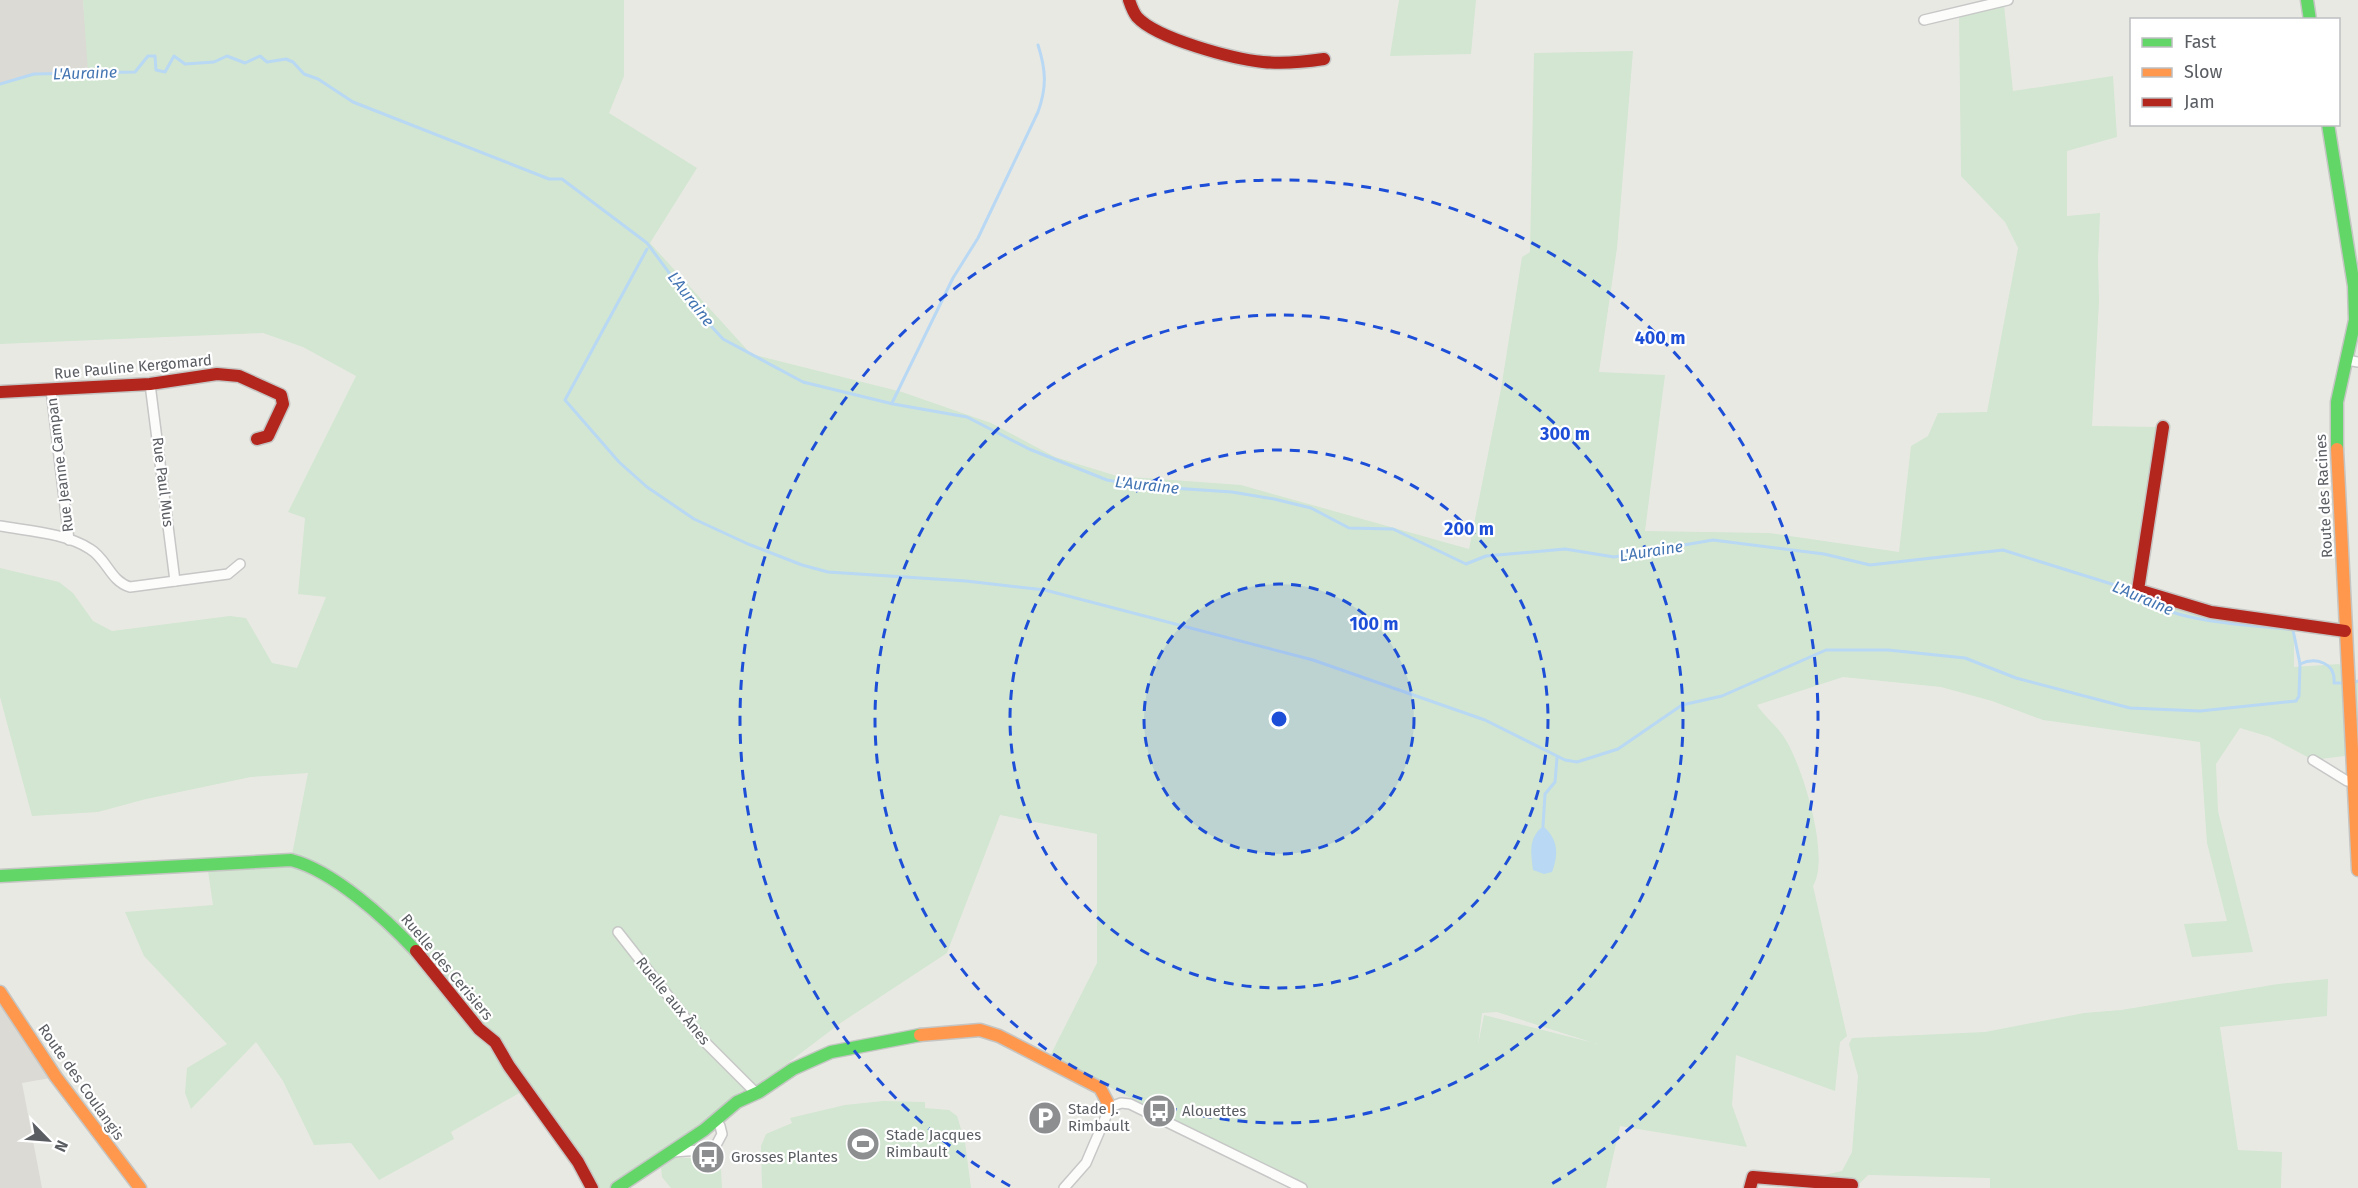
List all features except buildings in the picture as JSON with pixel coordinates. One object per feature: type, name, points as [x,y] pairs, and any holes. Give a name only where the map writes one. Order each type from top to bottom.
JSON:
[{"type":"street","points":[[1129,0],[1137,16],[1148,24],[1188,42],[1241,58],[1263,62],[1301,63],[1324,59]]},
{"type":"street","points":[[1924,20],[2008,0]]},
{"type":"street","points":[[2307,0],[2310,18]]},
{"type":"street","name":"Route des Racines","points":[[2328,126],[2354,286],[2355,320],[2352,361],[2337,402],[2336,423],[2358,870]]},
{"type":"street","name":"Rue Pauline Kergomard","points":[[0,392],[150,384],[217,374],[239,376],[271,388],[282,395],[283,404],[268,436],[257,439]]},
{"type":"street","name":"Rue Paul Mus","points":[[150,384],[175,581]]},
{"type":"street","name":"Rue Jeanne Campan","points":[[51,390],[69,540]]},
{"type":"street","points":[[2163,427],[2138,590],[2211,612],[2345,631]]},
{"type":"street","points":[[0,526],[69,540],[93,550],[124,585],[134,586],[228,574],[240,564]]},
{"type":"street","points":[[2313,760],[2347,781],[2353,780]]},
{"type":"street","name":"Ruelle des Cerisiers","points":[[0,876],[291,860],[310,865],[386,919],[432,969],[479,1029],[495,1042],[509,1066],[578,1162],[592,1188]]},
{"type":"street","name":"Ruelle aux Ânes","points":[[618,932],[702,1039],[756,1093]]},
{"type":"street","name":"Route des Coulangis","points":[[0,992],[56,1077],[140,1188]]},
{"type":"street","points":[[617,1188],[673,1152],[715,1121],[737,1101],[756,1093],[793,1069],[831,1052],[902,1038],[960,1030],[980,1030],[999,1036],[1100,1088],[1110,1107]]},
{"type":"street","points":[[1064,1188],[1086,1163],[1110,1107],[1121,1103],[1130,1104],[1302,1188]]},
{"type":"street","points":[[673,1152],[714,1149],[722,1134],[720,1126],[715,1121]]},
{"type":"street","points":[[1750,1188],[1753,1178],[1852,1185]]},
{"type":"shaded area","points":[[0,0],[83,0],[89,72],[34,74],[0,84]]},
{"type":"shaded area","points":[[0,992],[56,1077],[22,1083],[42,1188],[0,1188]]},
{"type":"green space","points":[[83,0],[624,0],[624,76],[609,113],[697,168],[650,243],[751,354],[902,392],[991,423],[1055,457],[1117,476],[1241,485],[1469,549],[1501,389],[1522,257],[1530,252],[1534,53],[1633,51],[1617,248],[1599,372],[1665,375],[1645,531],[1769,533],[1899,552],[1911,446],[1928,436],[1938,413],[1987,412],[2018,248],[2005,222],[1961,176],[1959,15],[2004,5],[2013,91],[2113,76],[2117,137],[2067,151],[2067,216],[2100,213],[2099,302],[2092,426],[2163,427],[2138,589],[2211,612],[2294,623],[2294,667],[2339,664],[2354,681],[2358,680],[2358,797],[2352,755],[2313,760],[2270,737],[2240,728],[2216,764],[2218,811],[2253,952],[2192,957],[2184,924],[2227,921],[2207,843],[2200,742],[2043,720],[1992,701],[1941,687],[1843,677],[1757,705],[1781,733],[1791,750],[1806,788],[1812,811],[1819,854],[1818,872],[1813,886],[1847,1036],[1840,1042],[1835,1091],[1736,1055],[1732,1105],[1747,1147],[1620,1126],[1606,1188],[1303,1188],[1050,1056],[1097,963],[1097,834],[1000,815],[947,953],[842,1022],[752,1090],[740,1092],[624,1188],[597,1188],[528,1088],[451,1132],[454,1139],[379,1180],[351,1143],[314,1145],[283,1081],[256,1042],[191,1109],[185,1093],[187,1068],[227,1044],[144,956],[125,912],[213,905],[207,864],[291,860],[308,773],[251,777],[146,799],[98,812],[32,816],[0,697],[0,568],[59,582],[73,593],[93,621],[112,631],[230,616],[246,618],[272,663],[297,668],[326,597],[298,594],[305,518],[288,512],[356,376],[303,347],[263,333],[0,344],[0,84],[34,74],[88,72]],"holes":[[[1497,1012],[1593,1043],[1484,1015],[1478,1045],[1482,1013]]]},
{"type":"green space","points":[[1399,0],[1476,0],[1471,54],[1390,56]]},
{"type":"green space","points":[[2328,979],[2327,1016],[2220,1027],[2238,1150],[2282,1152],[2281,1188],[1990,1188],[1990,1178],[1868,1175],[1857,1186],[1817,1183],[1820,1176],[1842,1171],[1852,1152],[1858,1076],[1849,1044],[1852,1038],[1985,1032],[2084,1013],[2121,1010],[2278,984]]},
{"type":"green space","name":"Stade Jacques Rimbault","points":[[883,1101],[925,1102],[925,1108],[949,1110],[957,1116],[965,1142],[971,1188],[762,1188],[761,1146],[766,1134],[792,1123],[790,1118],[845,1105]]},
{"type":"green space","points":[[720,1151],[722,1188],[671,1188],[662,1177],[661,1168],[675,1158],[711,1158]]},
{"type":"water","points":[[1543,826],[1552,836],[1556,847],[1556,859],[1552,872],[1544,874],[1533,870],[1531,851],[1535,836]]},
{"type":"waterway","points":[[892,403],[953,278],[978,238],[1038,112],[1044,78],[1043,62],[1038,45]]},
{"type":"waterway","name":"L'Auraine","points":[[0,84],[34,74],[135,72],[148,56],[155,56],[156,70],[165,72],[174,56],[185,64],[214,62],[227,56],[245,63],[260,56],[267,62],[286,59],[293,62],[304,74],[318,79],[353,102],[549,179],[562,179],[647,243],[699,313],[723,339],[803,382],[893,404],[967,417],[1029,449],[1107,480],[1142,486],[1232,492],[1274,499],[1311,508],[1349,528],[1393,529],[1466,564],[1486,556],[1565,549],[1614,557],[1713,540],[1824,554],[1870,565],[2003,550],[2134,591]]},
{"type":"waterway","points":[[647,249],[565,400],[619,462],[647,487],[694,519],[748,544],[802,565],[828,572],[966,581],[1045,590],[1313,660],[1485,720],[1565,760],[1577,762],[1618,749],[1682,705],[1722,696],[1826,650],[1888,650],[1965,658],[2016,678],[2130,708],[2200,711],[2296,701],[2299,696],[2300,664]]},
{"type":"waterway","name":"L'Auraine","points":[[2148,598],[2174,613],[2194,618],[2293,630],[2300,664],[2312,661],[2323,663],[2332,670],[2334,683],[2341,683]]},
{"type":"waterway","points":[[1543,826],[1545,794],[1555,782],[1557,758]]},
{"type":"traffic: fast","points":[[2307,0],[2310,18]]},
{"type":"traffic: fast","points":[[2328,126],[2354,286],[2355,320],[2337,402],[2337,449]]},
{"type":"traffic: fast","points":[[0,876],[291,860],[324,874],[342,885],[375,911],[416,951]]},
{"type":"traffic: fast","points":[[617,1188],[704,1130],[737,1102],[759,1092],[793,1069],[831,1052],[920,1035]]},
{"type":"traffic: slow","points":[[2337,449],[2358,870]]},
{"type":"traffic: slow","points":[[0,992],[56,1077],[140,1188]]},
{"type":"traffic: slow","points":[[920,1035],[980,1030],[999,1036],[1100,1088],[1110,1107]]},
{"type":"traffic: jam","points":[[1129,0],[1137,17],[1147,25],[1197,47],[1263,62],[1324,59]]},
{"type":"traffic: jam","points":[[0,392],[150,384],[217,374],[239,376],[281,395],[283,404],[268,436],[257,439]]},
{"type":"traffic: jam","points":[[2163,427],[2138,590],[2211,612],[2345,631]]},
{"type":"traffic: jam","points":[[416,951],[479,1029],[495,1042],[509,1066],[578,1162],[592,1188]]},
{"type":"traffic: jam","points":[[1750,1188],[1753,1177],[1852,1185]]},
{"type":"place","name":"Alouettes","points":[[1159,1111]]},
{"type":"place","name":"Stade J. Rimbault","points":[[1045,1118]]},
{"type":"place","name":"Stade Jacques Rimbault","points":[[863,1144]]},
{"type":"place","name":"Grosses Plantes","points":[[708,1157]]}]
